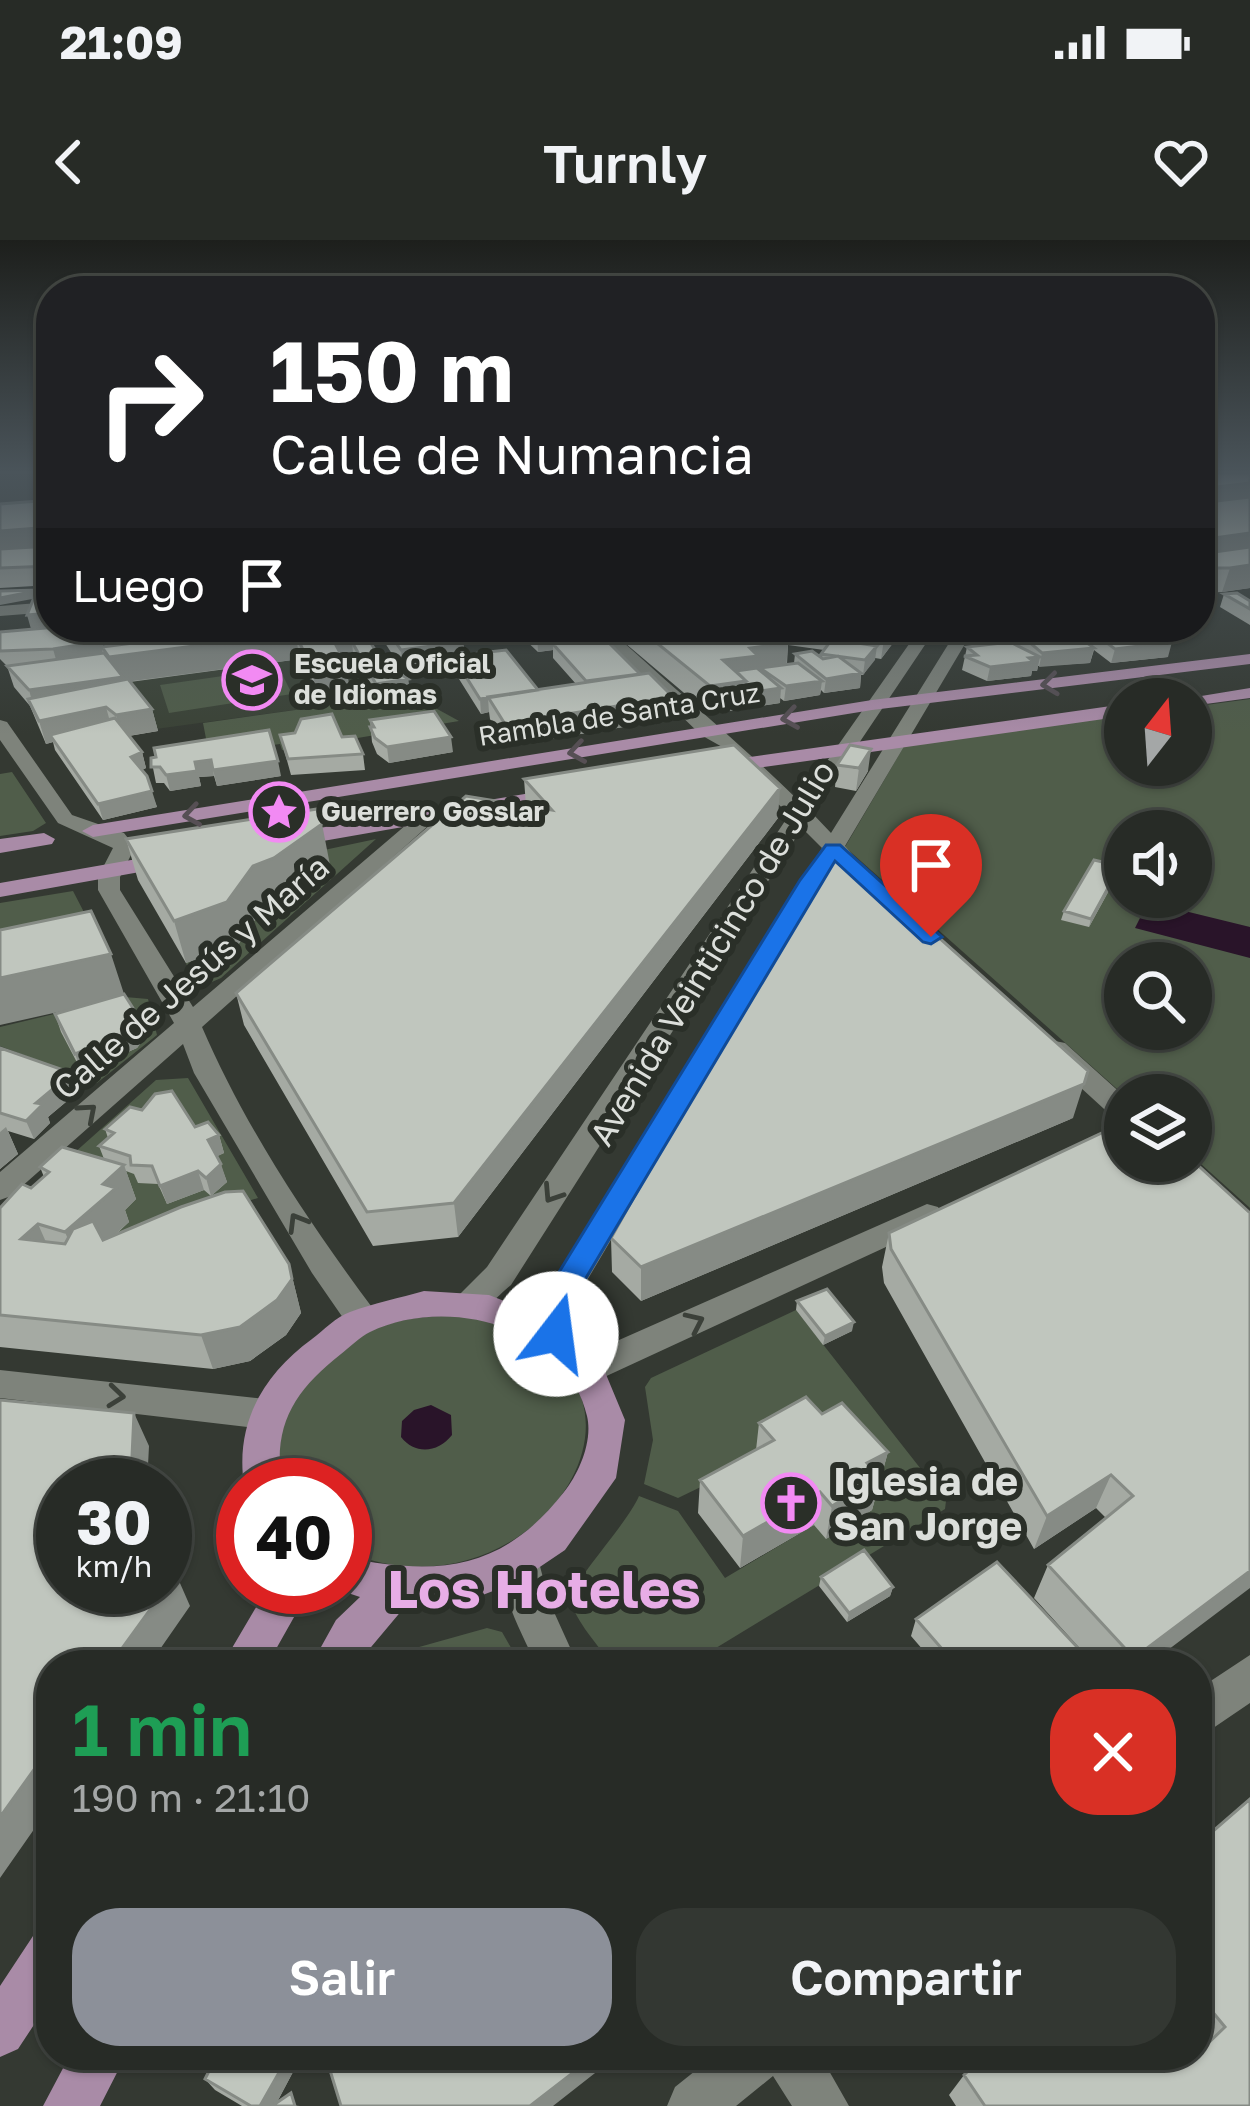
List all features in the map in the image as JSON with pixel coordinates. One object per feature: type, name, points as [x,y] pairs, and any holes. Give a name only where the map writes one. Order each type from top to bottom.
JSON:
[{"type":"main road","name":"Rambla de Santa Cruz","points":[[94,831],[872,705],[1250,659]]},
{"type":"main road","points":[[1212,698],[1250,693]]},
{"type":"main road","points":[[701,732],[715,751],[705,770],[1104,713]]},
{"type":"main road","points":[[267,843],[592,789]]},
{"type":"main road","name":"Rambla de Santa Cruz","points":[[0,846],[44,839]]},
{"type":"main road","points":[[0,890],[199,855]]},
{"type":"main road","points":[[258,1458],[266,1414],[313,1351],[362,1319],[411,1305],[469,1302],[517,1313],[556,1334],[588,1369],[599,1393],[605,1427],[601,1463],[584,1500],[552,1538],[521,1560],[446,1586],[372,1581]]},
{"type":"main road","points":[[341,1650],[398,1586]]},
{"type":"main road","points":[[251,1650],[274,1614]]},
{"type":"main road","points":[[0,2031],[36,1977]]},
{"type":"street","points":[[0,594],[36,592]]},
{"type":"street","points":[[0,611],[36,608]]},
{"type":"street","points":[[0,638],[36,634]]},
{"type":"street","points":[[612,642],[701,732],[731,744],[868,880]]},
{"type":"street","name":"Avenida Veinticinco de Julio","points":[[469,1302],[499,1276],[917,642]]},
{"type":"street","name":"Avenida Veinticinco de Julio","points":[[556,1334],[559,1298],[958,642]]},
{"type":"street","points":[[0,726],[65,819],[116,838],[124,847],[112,870],[110,890],[188,1024],[208,1073],[323,1265],[362,1319]]},
{"type":"street","name":"Calle de Jesús y María","points":[[0,1189],[427,817]]},
{"type":"street","name":"Rambla de Santa Cruz","points":[[44,839],[94,831]]},
{"type":"street","points":[[1039,1035],[1104,1105]]},
{"type":"street","points":[[588,1369],[966,1197]]},
{"type":"street","points":[[0,1384],[266,1414]]},
{"type":"street","points":[[521,1560],[529,1601],[550,1650]]},
{"type":"street","points":[[1212,1705],[1250,1676]]},
{"type":"street","points":[[694,2106],[739,2070]]},
{"type":"street","points":[[799,2070],[822,2106]]},
{"type":"shaded area","name":"Escuela Oficial de Idiomas","points":[[308,642],[364,642],[384,676],[410,694],[156,729],[106,669]]},
{"type":"shaded area","points":[[279,668],[292,694],[169,713],[160,685]]},
{"type":"shaded area","points":[[410,694],[459,721],[298,748],[282,750],[280,744],[209,754],[203,723]]},
{"type":"shaded area","points":[[1250,699],[1250,1208],[1212,1174],[1212,1074],[1104,1077],[845,847],[906,743],[1104,718],[1104,786],[1212,786],[1212,704]]},
{"type":"shaded area","points":[[12,772],[46,823],[33,831],[0,836],[0,774]]},
{"type":"shaded area","points":[[376,839],[221,978],[196,989],[186,963],[238,945],[263,908],[283,900],[329,865],[324,850]]},
{"type":"shaded area","points":[[73,891],[101,945],[0,967],[0,903]]},
{"type":"shaded area","points":[[1140,918],[1212,918],[1250,927],[1250,958],[1212,948],[1212,942],[1189,942],[1135,928]]},
{"type":"shaded area","points":[[125,997],[148,999],[157,1035],[97,1083],[0,1046],[0,1027]]},
{"type":"shaded area","points":[[188,1078],[258,1198],[229,1207],[116,1274],[0,1219],[156,1080]]},
{"type":"shaded area","points":[[796,1310],[946,1501],[945,1509],[713,1650],[601,1650],[571,1600],[579,1581],[639,1496],[678,1511],[725,1578],[879,1486],[707,1484],[678,1498],[644,1484],[653,1440],[645,1387],[651,1378]]},
{"type":"shaded area","points":[[463,1315],[537,1343],[576,1385],[585,1434],[569,1484],[532,1527],[479,1556],[415,1567],[372,1557],[372,1458],[279,1458],[280,1437],[298,1392],[331,1355],[372,1330],[428,1317]]},
{"type":"shaded area","points":[[431,1405],[451,1415],[452,1435],[433,1448],[413,1447],[401,1437],[402,1421],[414,1410]]},
{"type":"shaded area","points":[[487,1628],[502,1632],[512,1650],[408,1650]]},
{"type":"building","points":[[0,560],[36,560],[36,567],[0,568]]},
{"type":"building","points":[[1215,560],[1250,560],[1250,565],[1215,568]]},
{"type":"building","points":[[36,590],[0,598],[0,591]]},
{"type":"building","points":[[1237,593],[1250,601],[1250,609],[1224,594]]},
{"type":"building","points":[[36,629],[36,642],[98,642],[0,651],[0,632]]},
{"type":"building","points":[[141,642],[225,642],[109,657],[102,647]]},
{"type":"building","points":[[299,642],[334,642],[346,664],[312,669]]},
{"type":"building","points":[[352,642],[370,642],[382,661],[408,679],[376,684]]},
{"type":"building","points":[[395,642],[463,642],[401,650]]},
{"type":"building","points":[[608,642],[640,674],[586,681],[553,644]]},
{"type":"building","points":[[656,642],[788,643],[750,648],[758,656],[723,660],[746,681],[710,686]]},
{"type":"building","points":[[830,642],[877,646],[865,660],[821,654]]},
{"type":"building","points":[[1010,642],[1040,657],[1029,658],[1034,662],[990,667],[964,656],[977,655],[967,647]]},
{"type":"building","points":[[1029,642],[1086,642],[1094,648],[1042,653]]},
{"type":"building","points":[[1106,642],[1172,642],[1115,649]]},
{"type":"building","points":[[506,650],[538,690],[480,699],[453,656]]},
{"type":"building","points":[[812,651],[823,659],[838,656],[861,673],[826,679],[795,654]]},
{"type":"building","points":[[104,653],[123,677],[29,690],[7,666]]},
{"type":"building","points":[[798,663],[822,681],[786,686],[760,668]]},
{"type":"building","points":[[757,668],[781,688],[746,693],[746,681],[736,671]]},
{"type":"building","points":[[649,673],[673,697],[505,724],[488,697]]},
{"type":"building","points":[[128,679],[152,709],[116,715],[106,707],[39,721],[28,699]]},
{"type":"building","points":[[434,711],[451,737],[387,747],[370,727],[374,727],[370,720]]},
{"type":"building","points":[[332,714],[342,737],[355,736],[363,754],[288,759],[280,735],[295,733],[301,719]]},
{"type":"building","points":[[115,718],[142,752],[131,757],[147,776],[152,791],[98,804],[50,735]]},
{"type":"building","points":[[269,730],[278,761],[213,770],[211,760],[195,762],[197,771],[166,775],[160,767],[151,767],[154,748]]},
{"type":"building","points":[[734,745],[780,788],[454,1203],[367,1212],[236,993],[466,796],[552,810],[524,779]]},
{"type":"building","points":[[850,745],[871,749],[859,768],[837,765]]},
{"type":"building","points":[[317,809],[322,824],[274,858],[253,866],[227,902],[174,921],[126,839]]},
{"type":"building","points":[[824,858],[851,859],[1088,1071],[1084,1084],[641,1267],[611,1238]]},
{"type":"building","points":[[1094,860],[1104,862],[1104,895],[1091,919],[1064,911]]},
{"type":"building","points":[[91,911],[111,954],[0,978],[0,930]]},
{"type":"building","points":[[124,994],[140,1019],[131,1031],[75,1054],[55,1014]]},
{"type":"building","points":[[0,1048],[72,1073],[36,1103],[43,1104],[26,1121],[0,1113]]},
{"type":"building","points":[[172,1091],[195,1127],[208,1122],[219,1135],[208,1140],[221,1164],[206,1178],[198,1171],[160,1186],[152,1166],[131,1165],[130,1156],[99,1146],[114,1133],[105,1129],[130,1107],[142,1110],[155,1094]]},
{"type":"building","points":[[1104,1132],[1104,1182],[1212,1182],[1212,1178],[1250,1213],[1250,1571],[1145,1650],[1127,1650],[1048,1565],[1133,1496],[1111,1475],[1047,1516],[891,1249],[889,1233]]},
{"type":"building","points":[[62,1147],[124,1165],[103,1184],[116,1188],[65,1232],[38,1224],[21,1239],[65,1244],[73,1229],[93,1221],[103,1240],[181,1207],[243,1191],[289,1264],[292,1279],[277,1300],[240,1327],[201,1335],[0,1315],[0,1208],[22,1184],[31,1188],[49,1172],[40,1167]]},
{"type":"building","points":[[827,1289],[854,1322],[825,1336],[797,1301]]},
{"type":"building","points":[[806,1397],[822,1414],[842,1403],[888,1452],[867,1463],[880,1477],[832,1506],[820,1492],[743,1536],[700,1480],[774,1440],[759,1423]]},
{"type":"building","points":[[0,1400],[134,1413],[132,1458],[36,1458],[36,1614],[147,1614],[121,1650],[36,1650],[36,1767],[0,1817]]},
{"type":"building","points":[[864,1550],[893,1587],[849,1613],[821,1577]]},
{"type":"building","points":[[997,1562],[1080,1650],[943,1650],[916,1619]]},
{"type":"building","points":[[1250,1799],[1250,2106],[985,2106],[964,2075],[969,2070],[1212,2070],[1212,2039],[1225,2027],[1212,2011],[1212,1832]]},
{"type":"building","points":[[210,2070],[280,2070],[260,2106],[251,2106],[205,2079]]},
{"type":"building","points":[[330,2070],[577,2070],[530,2106],[341,2106]]},
{"type":"building","points":[[291,2093],[295,2106],[272,2106]]},
{"type":"place","name":"Escuela Oficial de Idiomas","points":[[252,680]]},
{"type":"place","name":"Guerrero Gosslar","points":[[279,812]]},
{"type":"place","name":"Iglesia de San Jorge","points":[[791,1503]]},
{"type":"district","name":"Los Hoteles","points":[[544,1589]]},
{"type":"route","points":[[556,1334],[559,1298],[833,850],[931,937]]}]
